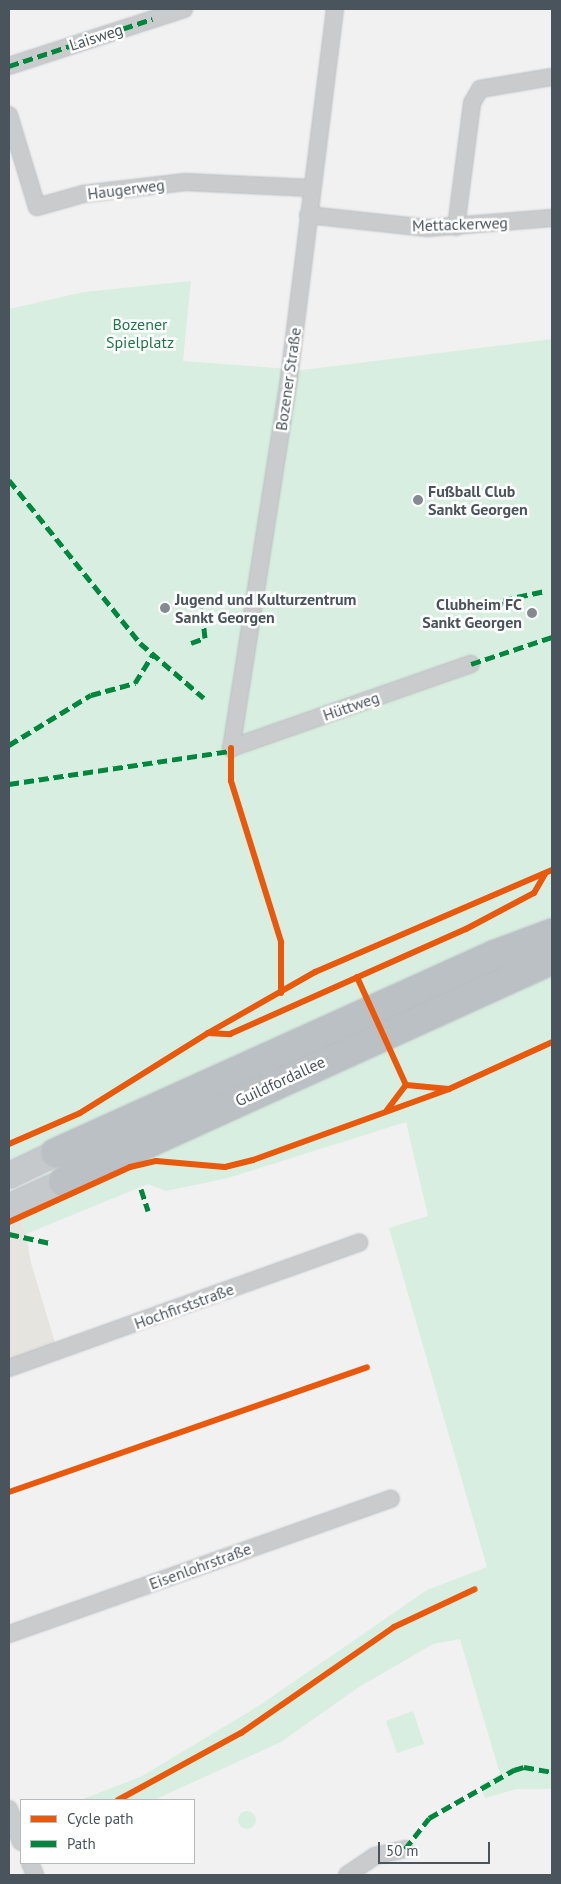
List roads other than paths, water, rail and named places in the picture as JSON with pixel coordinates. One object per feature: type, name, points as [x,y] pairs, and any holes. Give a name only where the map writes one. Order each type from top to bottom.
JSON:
[{"type":"highway","name":"Guildfordallee","points":[[55,1153],[468,966],[552,933]]},
{"type":"highway","name":"Guildfordallee","points":[[63,1182],[552,960]]},
{"type":"main road","name":"Guildfordallee","points":[[9,1174],[55,1153]]},
{"type":"main road","name":"Guildfordallee","points":[[9,1206],[63,1182]]},
{"type":"street","name":"Laisweg","points":[[9,66],[150,14],[184,9]]},
{"type":"street","name":"Bozener Straße","points":[[231,748],[289,379],[311,188],[335,9]]},
{"type":"street","points":[[456,227],[472,102],[480,89],[552,77]]},
{"type":"street","name":"Haugerweg","points":[[9,115],[37,207],[84,194],[185,182],[311,188]]},
{"type":"street","name":"Mettackerweg","points":[[308,215],[456,227],[552,218]]},
{"type":"street","name":"Hüttweg","points":[[231,748],[471,664]]},
{"type":"street","name":"Hochfirststraße","points":[[9,1368],[359,1243]]},
{"type":"street","name":"Eisenlohrstraße","points":[[9,1634],[391,1499]]},
{"type":"street","points":[[9,1809],[20,1839]]},
{"type":"street","points":[[347,1875],[375,1856],[405,1849]]},
{"type":"place","name":"Fußball Club Sankt Georgen","points":[[418,500]]},
{"type":"place","name":"Jugend und Kulturzentrum Sankt Georgen","points":[[165,608]]},
{"type":"place","name":"Clubheim FC Sankt Georgen","points":[[532,613]]},
{"type":"park label","name":"Bozener Spielplatz","points":[[140,333]]}]
